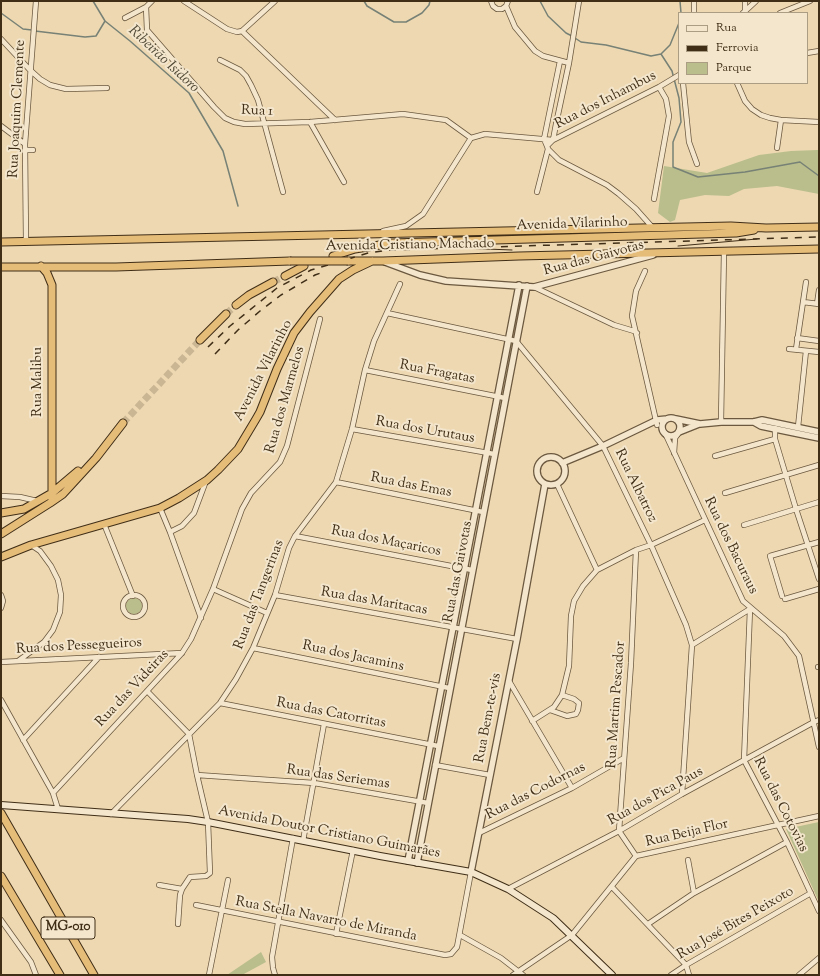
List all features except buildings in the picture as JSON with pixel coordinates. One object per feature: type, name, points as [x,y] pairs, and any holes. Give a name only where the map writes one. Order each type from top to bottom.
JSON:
[{"type":"highway","name":"Avenida Cristiano Machado","points":[[1,242],[732,226],[766,228],[819,227]]},
{"type":"highway","name":"Avenida Vilarinho","points":[[333,256],[355,249],[392,244],[736,233],[766,228]]},
{"type":"highway","name":"Avenida Cristiano Machado","points":[[1,267],[116,267],[290,261],[383,261],[520,256],[660,254],[819,249]]},
{"type":"highway","name":"Avenida Vilarinho","points":[[1,558],[31,545],[160,508],[207,480],[238,448],[256,419],[294,333],[339,279],[372,261]]},
{"type":"highway","name":"Rua Malibu","points":[[41,266],[47,273],[52,285],[52,501]]},
{"type":"highway","points":[[285,276],[304,266]]},
{"type":"highway","points":[[236,305],[249,295],[274,282]]},
{"type":"highway","points":[[200,340],[226,314]]},
{"type":"highway","points":[[1,534],[63,494],[96,458],[123,423]]},
{"type":"highway","points":[[1,513],[24,509],[52,494],[79,470],[88,466]]},
{"type":"highway","name":"MG-010","points":[[1,813],[94,975]]},
{"type":"highway","name":"MG-010","points":[[1,876],[60,975]]},
{"type":"main road","name":"Avenida Doutor Cristiano Guimarães","points":[[1,813],[3,805],[188,819],[471,872],[508,889],[553,918],[612,975]]},
{"type":"street","name":"Rua Joaquim Clemente","points":[[26,242],[25,144],[36,1]]},
{"type":"street","points":[[125,18],[146,7],[152,1]]},
{"type":"street","points":[[184,1],[227,29],[237,32],[242,31],[275,1]]},
{"type":"street","points":[[491,1],[493,6],[497,9],[502,9],[507,4],[515,27],[534,51],[543,56],[569,63]]},
{"type":"street","points":[[537,192],[548,148],[552,140],[569,63],[579,1]]},
{"type":"street","points":[[694,1],[694,12]]},
{"type":"street","points":[[744,12],[745,1]]},
{"type":"street","points":[[745,12],[756,1]]},
{"type":"street","points":[[782,12],[810,1]]},
{"type":"street","name":"Rua 1","points":[[146,7],[147,30],[220,113],[225,118],[234,122],[245,124],[310,122],[403,114],[446,120],[471,138]]},
{"type":"street","points":[[242,31],[334,120]]},
{"type":"street","points":[[1,39],[40,79],[59,88],[107,88]]},
{"type":"street","points":[[808,53],[819,51]]},
{"type":"street","points":[[220,60],[240,70],[246,76],[258,100],[283,192]]},
{"type":"street","points":[[560,61],[544,139],[548,148],[559,160],[607,185],[620,194],[654,228]]},
{"type":"street","name":"Rua dos Inhambus","points":[[471,138],[485,134],[552,140],[660,87],[677,76]]},
{"type":"street","points":[[683,84],[689,142],[696,164]]},
{"type":"street","points":[[737,84],[745,101],[752,109],[766,117],[781,120],[819,122]]},
{"type":"street","points":[[654,199],[669,116],[666,99],[660,87]]},
{"type":"street","points":[[59,88],[59,94]]},
{"type":"street","points":[[777,148],[781,120]]},
{"type":"street","points":[[310,122],[344,182]]},
{"type":"street","points":[[1,126],[25,144]]},
{"type":"street","points":[[372,234],[406,226],[424,214],[471,138]]},
{"type":"street","points":[[25,150],[33,150]]},
{"type":"street","points":[[721,422],[724,251]]},
{"type":"street","name":"Rua das Gaivotas","points":[[534,287],[660,254]]},
{"type":"street","points":[[383,261],[446,281],[534,287],[614,326],[637,333]]},
{"type":"street","name":"Rua dos Bacuraus","points":[[645,271],[636,291],[632,316],[660,426],[743,601],[750,609],[784,636],[798,656],[816,721],[819,747]]},
{"type":"street","points":[[796,349],[806,282]]},
{"type":"street","name":"Rua das Tangerinas","points":[[110,814],[220,703],[236,679],[253,648],[275,594],[289,548],[295,536],[336,482],[352,429],[365,370],[374,341],[400,284]]},
{"type":"street","name":"Rua das Gaivotas","points":[[408,861],[519,286]]},
{"type":"street","name":"Rua das Gaivotas","points":[[417,863],[449,688],[527,286]]},
{"type":"street","points":[[803,302],[818,304],[819,290]]},
{"type":"street","points":[[387,313],[516,341]]},
{"type":"street","name":"Rua dos Marmelos","points":[[213,589],[242,509],[251,493],[280,462],[287,446],[320,319]]},
{"type":"street","points":[[797,338],[819,341]]},
{"type":"street","name":"Rua Albatroz","points":[[516,341],[603,446],[651,545],[686,625],[692,646],[682,794]]},
{"type":"street","points":[[789,349],[819,352]]},
{"type":"street","points":[[798,427],[806,351]]},
{"type":"street","name":"Rua Fragatas","points":[[365,370],[505,398]]},
{"type":"street","points":[[660,426],[667,419],[672,418],[700,424]]},
{"type":"street","points":[[660,426],[667,419]]},
{"type":"street","points":[[674,455],[675,438],[681,426],[676,419]]},
{"type":"street","points":[[562,463],[603,446],[651,423],[660,426],[670,436],[700,424],[721,422],[754,422],[762,420],[819,432]]},
{"type":"street","points":[[754,422],[761,426],[819,438]]},
{"type":"street","points":[[775,428],[775,439],[819,579]]},
{"type":"street","name":"Rua dos Urutaus","points":[[352,429],[494,454]]},
{"type":"street","points":[[715,456],[775,439]]},
{"type":"street","points":[[552,458],[558,459],[562,463],[565,470],[564,476],[557,484],[545,484],[540,480],[537,475],[540,462],[545,459],[552,458]]},
{"type":"street","points":[[725,493],[819,465]]},
{"type":"street","points":[[170,532],[182,526],[194,513],[207,480]]},
{"type":"street","name":"Rua das Emas","points":[[336,482],[483,512]]},
{"type":"street","name":"Rua Bem-te-vis","points":[[451,954],[457,947],[460,935],[545,484]]},
{"type":"street","points":[[557,484],[597,570]]},
{"type":"street","points":[[1,496],[20,497],[38,501]]},
{"type":"street","points":[[744,525],[819,502]]},
{"type":"street","points":[[160,508],[201,618]]},
{"type":"street","points":[[532,721],[554,707],[562,695],[568,666],[570,616],[574,601],[583,586],[597,570],[636,550],[651,545],[705,520]]},
{"type":"street","points":[[104,524],[133,596]]},
{"type":"street","name":"Rua dos Maçaricos","points":[[295,536],[472,570]]},
{"type":"street","points":[[40,551],[42,542]]},
{"type":"street","points":[[808,545],[819,542]]},
{"type":"street","points":[[18,661],[44,642],[54,630],[60,612],[61,595],[58,580],[51,566],[40,551],[31,545]]},
{"type":"street","name":"Rua dos Bacuraus","points":[[808,545],[770,556],[784,598],[819,589]]},
{"type":"street","name":"Rua Martim Pescador","points":[[619,831],[631,663],[636,550]]},
{"type":"street","points":[[213,589],[267,613]]},
{"type":"street","name":"Rua das Videiras","points":[[53,793],[182,653],[191,639],[213,589]]},
{"type":"street","name":"Rua das Maritacas","points":[[275,594],[517,639]]},
{"type":"street","points":[[1,595],[3,601],[1,608]]},
{"type":"street","points":[[133,596],[140,598],[144,604],[143,612],[134,617],[127,614],[123,608],[126,599],[133,596]]},
{"type":"street","points":[[692,646],[750,609]]},
{"type":"street","name":"Rua das Cotovias","points":[[750,609],[744,760],[787,842],[812,893],[819,911]]},
{"type":"street","name":"Rua dos Jacamins","points":[[253,648],[449,688]]},
{"type":"street","name":"Rua dos Pessegueiros","points":[[1,662],[182,653]]},
{"type":"street","points":[[24,740],[100,657]]},
{"type":"street","points":[[509,681],[572,788]]},
{"type":"street","points":[[146,691],[189,734],[208,822],[210,873],[206,876],[190,877],[182,889],[180,895],[178,924]]},
{"type":"street","points":[[550,710],[567,716],[576,714],[579,703],[574,699],[562,695]]},
{"type":"street","points":[[1,700],[53,793],[58,809]]},
{"type":"street","name":"Rua das Catorritas","points":[[220,703],[438,746]]},
{"type":"street","name":"Rua dos Pica Paus","points":[[508,889],[619,831],[682,794],[816,721]]},
{"type":"street","points":[[303,841],[324,724]]},
{"type":"street","name":"Rua das Codornas","points":[[479,833],[572,788],[624,758]]},
{"type":"street","points":[[435,765],[490,775]]},
{"type":"street","name":"Rua das Seriemas","points":[[197,775],[314,783],[428,803]]},
{"type":"street","name":"Rua Beija Flor","points":[[513,975],[572,935],[636,856],[819,816]]},
{"type":"street","points":[[619,831],[636,856]]},
{"type":"street","points":[[275,975],[272,957],[293,838]]},
{"type":"street","points":[[648,924],[694,893],[787,842]]},
{"type":"street","points":[[336,934],[353,850]]},
{"type":"street","points":[[688,860],[694,893]]},
{"type":"street","points":[[209,975],[228,880]]},
{"type":"street","points":[[159,885],[182,889]]},
{"type":"street","points":[[612,887],[686,965],[689,975]]},
{"type":"street","name":"Rua José Bites Peixoto","points":[[671,975],[812,893]]},
{"type":"street","name":"Rua Stella Navarro de Miranda","points":[[196,905],[438,954],[451,954]]},
{"type":"street","points":[[1,920],[31,962],[36,975]]},
{"type":"street","points":[[460,935],[501,958],[523,975]]},
{"type":"street","points":[[799,975],[819,959]]},
{"type":"green space","points":[[818,150],[819,194],[777,186],[744,189],[729,196],[705,195],[680,200],[675,220],[670,222],[658,213],[664,166],[707,173],[759,155],[791,151]]},
{"type":"green space","points":[[131,598],[137,598],[142,603],[140,612],[137,614],[131,614],[126,609],[126,603]]},
{"type":"green space","points":[[819,822],[819,902],[786,829]]},
{"type":"green space","points":[[261,952],[266,962],[242,975],[227,975]]},
{"type":"waterway","name":"Ribeirão Isidoro","points":[[93,1],[105,21],[189,93],[223,151],[238,206]]},
{"type":"waterway","name":"Ribeirão Isidoro","points":[[364,1],[367,6],[394,22],[406,22],[422,13],[429,5],[430,1]]},
{"type":"waterway","name":"Ribeirão Isidoro","points":[[540,1],[548,16],[566,33],[572,36]]},
{"type":"waterway","name":"Ribeirão Isidoro","points":[[680,1],[681,12]]},
{"type":"waterway","points":[[1,13],[23,29],[32,30]]},
{"type":"waterway","points":[[35,31],[85,37],[96,36],[105,21]]},
{"type":"waterway","name":"Ribeirão Isidoro","points":[[575,38],[581,42],[606,45],[651,56],[661,54],[670,45],[678,25]]},
{"type":"waterway","points":[[661,54],[672,71],[679,98],[681,122],[673,142],[673,167],[698,177],[745,172],[800,162],[819,176]]},
{"type":"tunnel","points":[[273,282],[285,276]]},
{"type":"tunnel","points":[[226,314],[236,305]]},
{"type":"tunnel","points":[[123,423],[200,340]]},
{"type":"tram line","points":[[678,246],[757,239]]},
{"type":"tram line","points":[[460,248],[512,250]]},
{"type":"railway","points":[[208,347],[230,326],[277,288],[311,270],[368,253],[390,250],[819,237]]},
{"type":"railway","points":[[215,354],[238,330],[281,295],[315,275],[326,271]]}]
